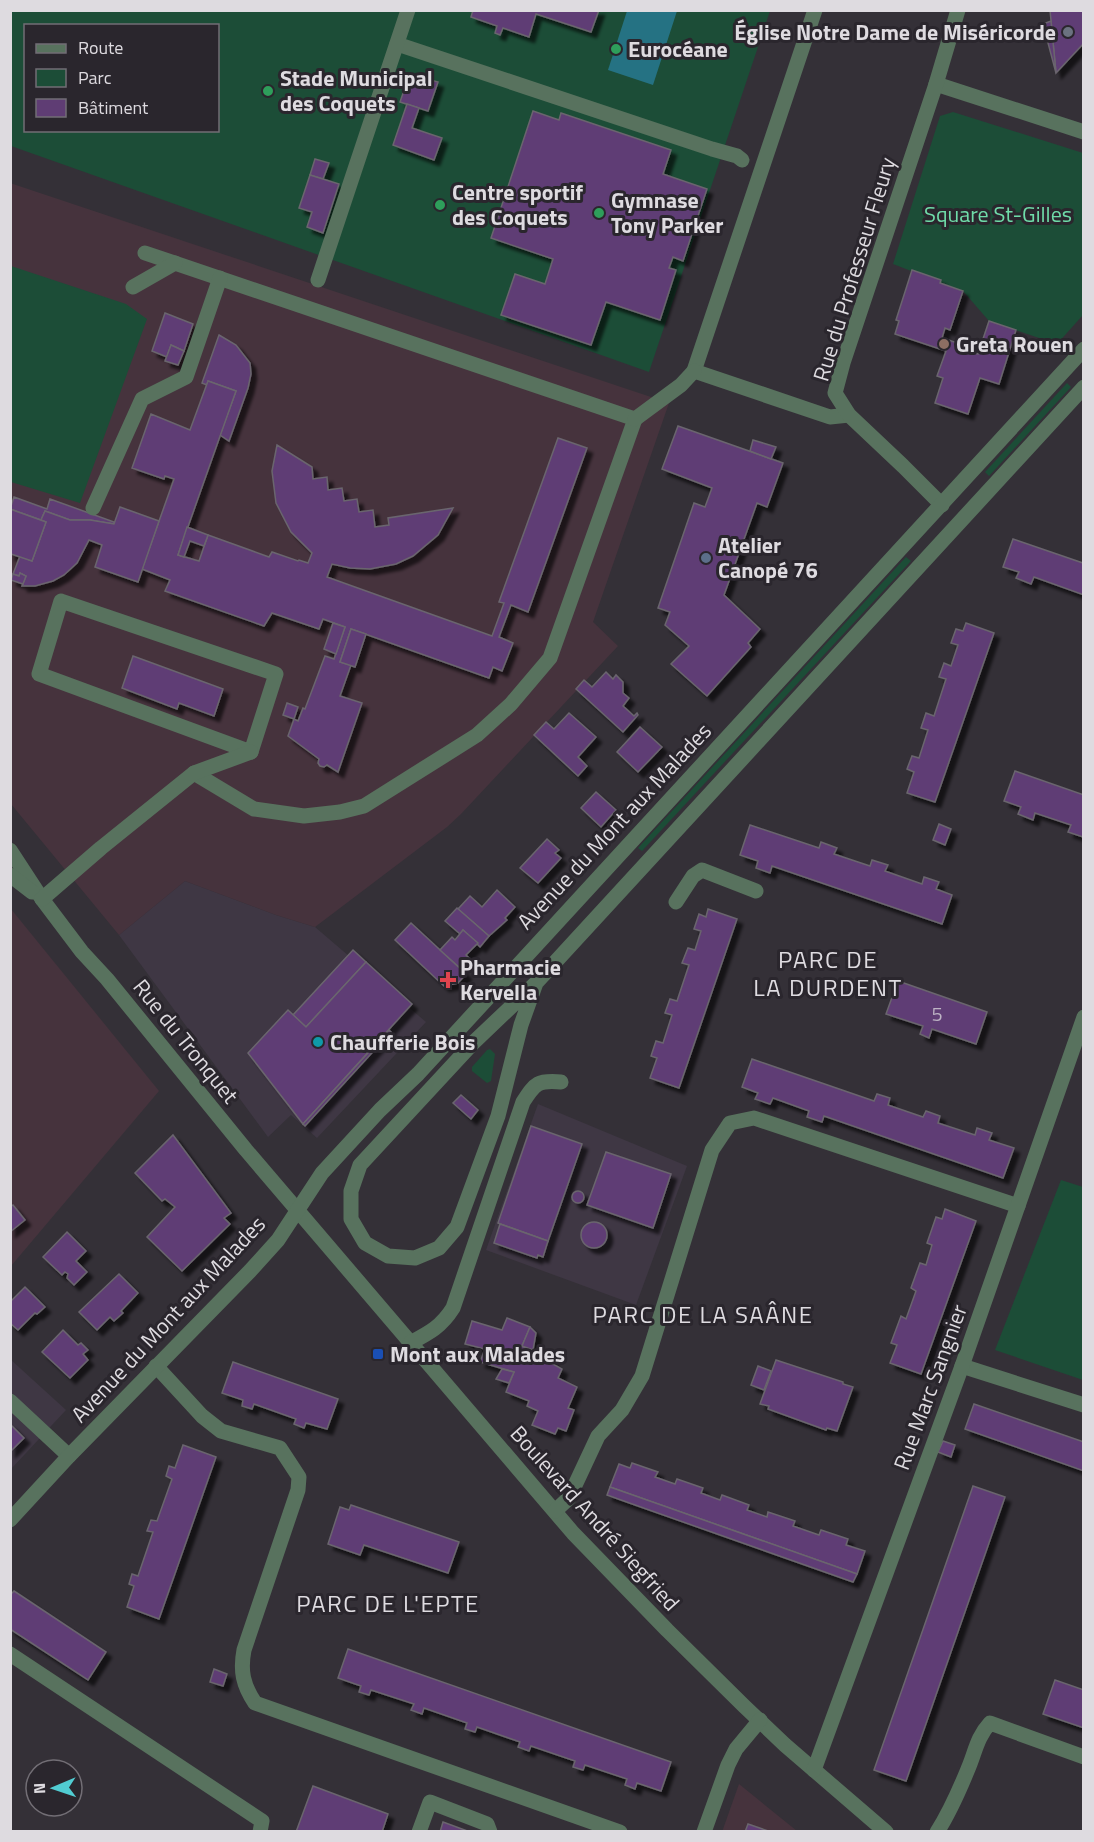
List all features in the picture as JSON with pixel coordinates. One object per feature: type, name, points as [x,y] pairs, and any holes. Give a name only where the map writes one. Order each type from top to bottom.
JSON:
[{"type":"street","points":[[318,280],[408,10]]},
{"type":"street","points":[[194,773],[254,809],[304,816],[340,812],[364,806],[477,735],[511,704],[550,658],[635,419],[675,390],[694,371],[815,10]]},
{"type":"street","name":"Rue du Professeur Fleury","points":[[942,505],[849,415],[836,393],[843,363],[936,84],[958,10]]},
{"type":"street","points":[[397,44],[737,156],[742,160]]},
{"type":"street","points":[[936,84],[1083,132]]},
{"type":"street","points":[[145,253],[635,419]]},
{"type":"street","points":[[133,287],[175,263]]},
{"type":"street","points":[[93,508],[142,399],[186,377],[220,279]]},
{"type":"street","name":"Avenue du Mont aux Malades","points":[[10,1520],[69,1456],[261,1259],[278,1240],[328,1167],[380,1110],[418,1074],[1083,350]]},
{"type":"street","points":[[694,371],[830,417],[849,415]]},
{"type":"street","points":[[536,982],[521,1025],[498,1116],[457,1227],[440,1248],[415,1258],[388,1256],[365,1243],[351,1219],[351,1191],[360,1165],[474,1042],[536,982],[1083,387]]},
{"type":"street","points":[[61,601],[276,674],[251,752],[39,674],[61,601]]},
{"type":"street","points":[[42,899],[100,848],[194,773],[251,752]]},
{"type":"street","name":"Rue du Tronquet","points":[[10,850],[42,899],[82,952],[107,979],[246,1150],[298,1210]]},
{"type":"street","points":[[676,903],[693,876],[702,870],[756,891]]},
{"type":"street","name":"Rue du Tronquet","points":[[10,875],[42,899]]},
{"type":"street","name":"Rue Marc Sangnier","points":[[814,1770],[962,1366],[1083,1017]]},
{"type":"street","points":[[410,1343],[433,1331],[445,1321],[453,1308],[523,1102],[532,1088],[544,1080],[561,1082]]},
{"type":"street","points":[[555,1511],[569,1498],[598,1436],[622,1410],[642,1376],[712,1150],[730,1123],[754,1118],[1018,1206]]},
{"type":"street","name":"Boulevard André Siegfried","points":[[298,1210],[573,1533],[760,1720],[886,1832]]},
{"type":"street","points":[[156,1366],[202,1416],[221,1431],[280,1448],[299,1478],[298,1490],[244,1650],[241,1668],[246,1690],[255,1703],[620,1832]]},
{"type":"street","points":[[962,1366],[1083,1405]]},
{"type":"street","points":[[10,1401],[69,1456]]},
{"type":"street","points":[[10,1654],[262,1821],[260,1832]]},
{"type":"street","points":[[704,1832],[728,1765],[736,1749],[760,1720]]},
{"type":"street","points":[[942,1830],[969,1768],[981,1733],[990,1724],[1083,1757]]},
{"type":"street","points":[[419,1832],[430,1802],[487,1824],[490,1832]]},
{"type":"shaded area","points":[[10,183],[669,403],[593,622],[618,646],[447,827],[315,927],[185,881],[119,935],[11,804]]},
{"type":"shaded area","points":[[185,881],[315,927],[426,1022],[317,1138],[291,1115],[268,1137],[119,935]]},
{"type":"shaded area","points":[[11,909],[159,1091],[11,1266]]},
{"type":"shaded area","points":[[538,1104],[687,1166],[636,1305],[486,1250]]},
{"type":"shaded area","points":[[10,1359],[66,1410],[11,1469],[10,1469]]},
{"type":"shaded area","points":[[739,1784],[797,1831],[722,1832]]},
{"type":"green space","name":"Centre sportif des Coquets","points":[[10,11],[770,11],[649,372],[11,146]]},
{"type":"green space","name":"Square St-Gilles","points":[[953,112],[1083,153],[1083,315],[1057,344],[989,321],[963,291],[893,264],[940,116]]},
{"type":"green space","points":[[11,266],[126,304],[147,319],[80,503],[11,482]]},
{"type":"green space","points":[[1067,383],[1071,387],[989,476],[985,472]]},
{"type":"green space","points":[[906,557],[911,561],[642,851],[638,848]]},
{"type":"green space","points":[[490,1049],[495,1054],[491,1081],[487,1083],[472,1071],[472,1067]]},
{"type":"green space","points":[[1061,1180],[1083,1187],[1083,1380],[995,1350]]},
{"type":"water","points":[[627,11],[677,11],[653,85],[608,70]]},
{"type":"building","points":[[473,10],[599,10],[591,32],[536,14],[529,37],[503,28],[500,35],[495,33],[497,26],[471,17]]},
{"type":"building","name":"Église Notre Dame de Miséricorde","points":[[1050,10],[1084,10],[1084,43],[1056,73]]},
{"type":"building","points":[[1051,21],[1056,73],[1043,24]]},
{"type":"building","points":[[423,78],[438,82],[428,111],[400,102],[408,79],[421,84]]},
{"type":"building","points":[[407,104],[419,108],[412,128],[442,138],[434,160],[393,145]]},
{"type":"building","name":"Gymnase Tony Parker","points":[[533,111],[559,120],[561,113],[671,150],[663,174],[707,189],[683,261],[673,257],[669,268],[676,270],[660,320],[606,302],[591,345],[501,315],[515,274],[545,284],[553,259],[491,238]]},
{"type":"building","points":[[315,159],[329,163],[323,179],[310,175]]},
{"type":"building","points":[[310,175],[339,184],[323,233],[307,227],[312,212],[299,208]]},
{"type":"building","name":"Greta Rouen","points":[[912,270],[963,291],[950,330],[945,328],[942,338],[973,348],[971,352],[978,354],[989,321],[1016,330],[999,384],[980,378],[968,414],[935,403],[943,378],[937,376],[946,351],[895,334],[899,321],[896,320]]},
{"type":"building","points":[[165,313],[193,324],[184,351],[171,345],[167,357],[152,351]]},
{"type":"building","points":[[219,335],[236,345],[250,363],[251,374],[248,388],[229,441],[220,435],[236,391],[208,381],[207,385],[202,383]]},
{"type":"building","points":[[171,345],[184,351],[178,365],[165,361]]},
{"type":"building","points":[[208,381],[236,391],[178,555],[199,561],[208,535],[269,557],[272,552],[308,563],[312,553],[291,532],[276,503],[272,471],[277,445],[312,467],[313,479],[327,477],[328,490],[342,488],[344,501],[357,499],[359,512],[373,510],[375,527],[389,525],[388,518],[453,508],[438,535],[413,556],[396,564],[370,569],[332,564],[327,577],[492,636],[504,603],[499,602],[558,438],[587,448],[528,612],[511,605],[499,637],[513,643],[502,671],[493,667],[489,678],[351,629],[340,662],[351,665],[340,696],[362,703],[338,772],[327,765],[320,766],[319,759],[288,736],[294,719],[298,721],[303,708],[305,709],[325,656],[334,659],[345,627],[323,619],[319,629],[272,613],[264,626],[165,591],[170,580],[142,569],[174,479],[165,476],[164,479],[132,468],[151,414],[190,430]]},
{"type":"building","points":[[678,426],[783,463],[767,507],[757,503],[724,595],[760,629],[748,643],[751,647],[707,696],[671,664],[689,646],[665,625],[670,612],[658,608],[694,503],[705,507],[712,488],[662,469]]},
{"type":"building","points":[[753,440],[776,447],[771,459],[750,451]]},
{"type":"building","points":[[14,497],[47,509],[50,499],[114,522],[114,524],[90,520],[70,520],[45,511],[41,520],[10,509]]},
{"type":"building","points":[[120,507],[159,521],[138,582],[95,567],[102,545],[89,540],[77,563],[53,581],[35,586],[22,586],[26,576],[20,573],[19,576],[13,574],[20,556],[32,561],[46,522],[41,520],[45,511],[70,520],[90,520],[114,524]]},
{"type":"building","points":[[10,509],[46,522],[32,561],[11,554],[10,556]]},
{"type":"building","points":[[187,527],[208,535],[204,546],[190,541],[184,557],[178,555]]},
{"type":"building","points":[[1013,539],[1083,563],[1084,561],[1084,595],[1034,577],[1031,584],[1016,578],[1019,572],[1003,567]]},
{"type":"building","points":[[20,573],[26,576],[23,584],[11,580],[13,574],[19,576]]},
{"type":"building","points":[[333,623],[345,627],[336,654],[324,649]]},
{"type":"building","points":[[966,623],[994,633],[935,802],[907,793],[914,772],[907,769],[912,756],[919,758],[928,730],[921,728],[926,713],[934,716],[946,679],[939,677],[944,663],[951,666],[958,645],[951,643],[956,629],[963,631]]},
{"type":"building","points":[[351,629],[366,634],[355,667],[340,662]]},
{"type":"building","points":[[133,656],[223,689],[214,716],[179,703],[177,709],[122,688]]},
{"type":"building","points":[[606,672],[613,679],[616,675],[623,682],[623,693],[629,698],[623,706],[634,716],[637,713],[638,715],[623,732],[576,689],[584,680],[592,687]]},
{"type":"building","points":[[287,703],[298,707],[294,719],[283,715]]},
{"type":"building","points":[[569,713],[596,737],[578,757],[587,766],[578,776],[534,735],[546,722],[554,729]]},
{"type":"building","points":[[640,727],[662,747],[638,772],[617,752]]},
{"type":"building","points":[[1015,771],[1084,795],[1083,837],[1068,832],[1071,825],[1035,813],[1033,820],[1018,814],[1021,807],[1004,801]]},
{"type":"building","points":[[596,792],[616,810],[601,827],[581,808]]},
{"type":"building","points":[[939,824],[951,829],[945,845],[933,840]]},
{"type":"building","points":[[750,825],[819,848],[821,842],[837,848],[834,854],[870,866],[872,860],[888,865],[885,871],[922,884],[924,877],[939,882],[936,889],[952,895],[942,924],[772,866],[770,873],[756,868],[758,861],[740,855]]},
{"type":"building","points":[[547,839],[559,850],[555,853],[561,858],[538,883],[520,868]]},
{"type":"building","points":[[497,890],[515,907],[505,918],[507,920],[489,936],[458,909],[470,896],[482,907]]},
{"type":"building","points":[[457,908],[489,936],[480,947],[463,930],[460,934],[445,921]]},
{"type":"building","points":[[708,909],[737,919],[679,1088],[650,1078],[657,1058],[651,1056],[656,1041],[663,1043],[672,1015],[665,1013],[670,999],[677,1001],[689,965],[682,963],[688,948],[695,950],[701,931],[694,929],[699,914],[706,917]]},
{"type":"building","points":[[411,923],[466,974],[458,983],[444,986],[395,940]]},
{"type":"building","points":[[463,930],[478,943],[466,955],[469,958],[460,968],[440,950],[452,937],[455,940]]},
{"type":"building","points":[[353,950],[366,962],[306,1027],[293,1015]]},
{"type":"building","name":"Chaufferie Bois","points":[[366,962],[412,1004],[303,1124],[248,1053],[288,1010],[306,1027]]},
{"type":"building","points":[[898,981],[987,1012],[976,1044],[932,1029],[929,1038],[920,1034],[923,1026],[886,1014]]},
{"type":"building","points":[[389,1030],[391,1032],[305,1126],[303,1124]]},
{"type":"building","points":[[752,1059],[874,1101],[877,1094],[890,1098],[888,1105],[923,1117],[926,1111],[940,1116],[938,1123],[975,1135],[977,1128],[992,1133],[989,1140],[1014,1148],[1003,1178],[824,1116],[822,1122],[807,1117],[809,1111],[773,1098],[770,1104],[755,1099],[758,1093],[742,1087]]},
{"type":"building","points":[[461,1095],[478,1110],[471,1119],[453,1103]]},
{"type":"building","points":[[531,1126],[582,1144],[548,1241],[498,1223]]},
{"type":"building","points":[[173,1135],[231,1213],[224,1218],[230,1224],[182,1271],[147,1237],[175,1207],[165,1199],[162,1201],[135,1173]]},
{"type":"building","points":[[606,1152],[671,1174],[653,1228],[587,1205]]},
{"type":"building","points":[[580,1191],[584,1197],[580,1203],[576,1203],[572,1195]]},
{"type":"building","points":[[13,1205],[25,1220],[10,1232],[10,1207]]},
{"type":"building","points":[[945,1209],[976,1221],[921,1374],[890,1363],[897,1345],[891,1343],[901,1316],[906,1319],[916,1291],[911,1288],[920,1263],[926,1265],[932,1245],[927,1243],[936,1217],[942,1219]]},
{"type":"building","points":[[594,1222],[603,1226],[607,1235],[603,1244],[594,1248],[585,1244],[581,1235],[585,1226]]},
{"type":"building","points":[[500,1224],[548,1241],[543,1257],[538,1255],[537,1258],[494,1243]]},
{"type":"building","points":[[67,1232],[86,1251],[76,1261],[87,1272],[74,1285],[67,1278],[68,1274],[65,1272],[62,1275],[43,1257]]},
{"type":"building","points":[[119,1274],[138,1293],[121,1311],[123,1313],[114,1321],[110,1317],[97,1330],[79,1312]]},
{"type":"building","points":[[25,1287],[45,1307],[37,1314],[35,1313],[18,1330],[10,1323],[10,1302]]},
{"type":"building","points":[[507,1318],[530,1327],[522,1346],[553,1359],[551,1363],[562,1369],[558,1378],[577,1387],[568,1408],[574,1410],[566,1431],[558,1428],[555,1434],[532,1425],[538,1411],[527,1406],[529,1401],[506,1392],[514,1372],[480,1362],[485,1349],[465,1344],[472,1321],[502,1330]]},
{"type":"building","points":[[530,1327],[536,1333],[533,1350],[522,1346]]},
{"type":"building","points":[[63,1330],[78,1345],[81,1343],[88,1350],[83,1354],[88,1360],[70,1378],[42,1352]]},
{"type":"building","points":[[776,1360],[853,1387],[837,1431],[827,1428],[826,1430],[760,1404]]},
{"type":"building","points":[[233,1362],[338,1399],[327,1429],[306,1423],[304,1428],[294,1424],[296,1419],[254,1404],[252,1409],[242,1406],[243,1400],[222,1393]]},
{"type":"building","points":[[758,1366],[771,1371],[764,1390],[751,1385]]},
{"type":"building","points":[[502,1369],[514,1372],[509,1383],[496,1379]]},
{"type":"building","points":[[974,1404],[1084,1442],[1084,1471],[965,1429]]},
{"type":"building","points":[[10,1424],[24,1438],[10,1452]]},
{"type":"building","points":[[943,1441],[955,1445],[951,1457],[938,1452]]},
{"type":"building","points":[[183,1445],[216,1457],[159,1619],[127,1607],[134,1586],[129,1584],[132,1574],[138,1576],[153,1532],[147,1531],[151,1520],[157,1521],[172,1479],[166,1476],[169,1466],[175,1468]]},
{"type":"building","points":[[632,1463],[658,1472],[655,1477],[675,1484],[677,1479],[703,1488],[701,1493],[720,1500],[722,1495],[749,1505],[747,1510],[767,1517],[768,1512],[795,1521],[793,1526],[819,1535],[821,1530],[848,1539],[846,1545],[865,1551],[857,1574],[610,1487],[619,1464],[630,1468]]},
{"type":"building","points":[[973,1486],[1005,1497],[906,1781],[874,1770]]},
{"type":"building","points":[[610,1487],[857,1574],[853,1582],[607,1495]]},
{"type":"building","points":[[351,1505],[459,1542],[448,1573],[364,1545],[360,1555],[328,1544],[340,1507],[349,1510]]},
{"type":"building","points":[[14,1591],[106,1652],[88,1680],[10,1629],[10,1595]]},
{"type":"building","points":[[348,1649],[671,1762],[661,1791],[637,1783],[635,1789],[625,1785],[627,1779],[585,1765],[583,1770],[573,1767],[575,1761],[531,1746],[529,1751],[518,1747],[520,1742],[477,1727],[475,1732],[465,1729],[467,1723],[424,1708],[422,1714],[411,1710],[414,1704],[371,1690],[369,1695],[359,1692],[361,1686],[338,1678]]},
{"type":"building","points":[[214,1669],[227,1674],[223,1686],[210,1682]]},
{"type":"building","points":[[1055,1680],[1084,1690],[1084,1728],[1043,1714]]},
{"type":"building","points":[[313,1786],[388,1814],[382,1832],[296,1832]]},
{"type":"building","points":[[443,1822],[470,1832],[440,1832]]},
{"type":"building","points":[[748,1824],[771,1832],[745,1832]]},
{"type":"place","name":"Église Notre Dame de Miséricorde","points":[[1068,32]]},
{"type":"place","name":"Eurocéane","points":[[616,49]]},
{"type":"place","name":"Stade Municipal des Coquets","points":[[268,91]]},
{"type":"place","name":"Centre sportif des Coquets","points":[[440,205]]},
{"type":"place","name":"Gymnase Tony Parker","points":[[599,213]]},
{"type":"place","name":"Greta Rouen","points":[[944,344]]},
{"type":"place","name":"Atelier Canopé 76","points":[[706,558]]},
{"type":"place","name":"Pharmacie Kervella","points":[[448,980]]},
{"type":"place","name":"Chaufferie Bois","points":[[318,1042]]},
{"type":"place","name":"Mont aux Malades","points":[[378,1354]]},
{"type":"district","name":"PARC DE LA DURDENT","points":[[828,973]]},
{"type":"district","name":"PARC DE LA SAÂNE","points":[[703,1314]]},
{"type":"district","name":"PARC DE L'EPTE","points":[[388,1603]]}]
